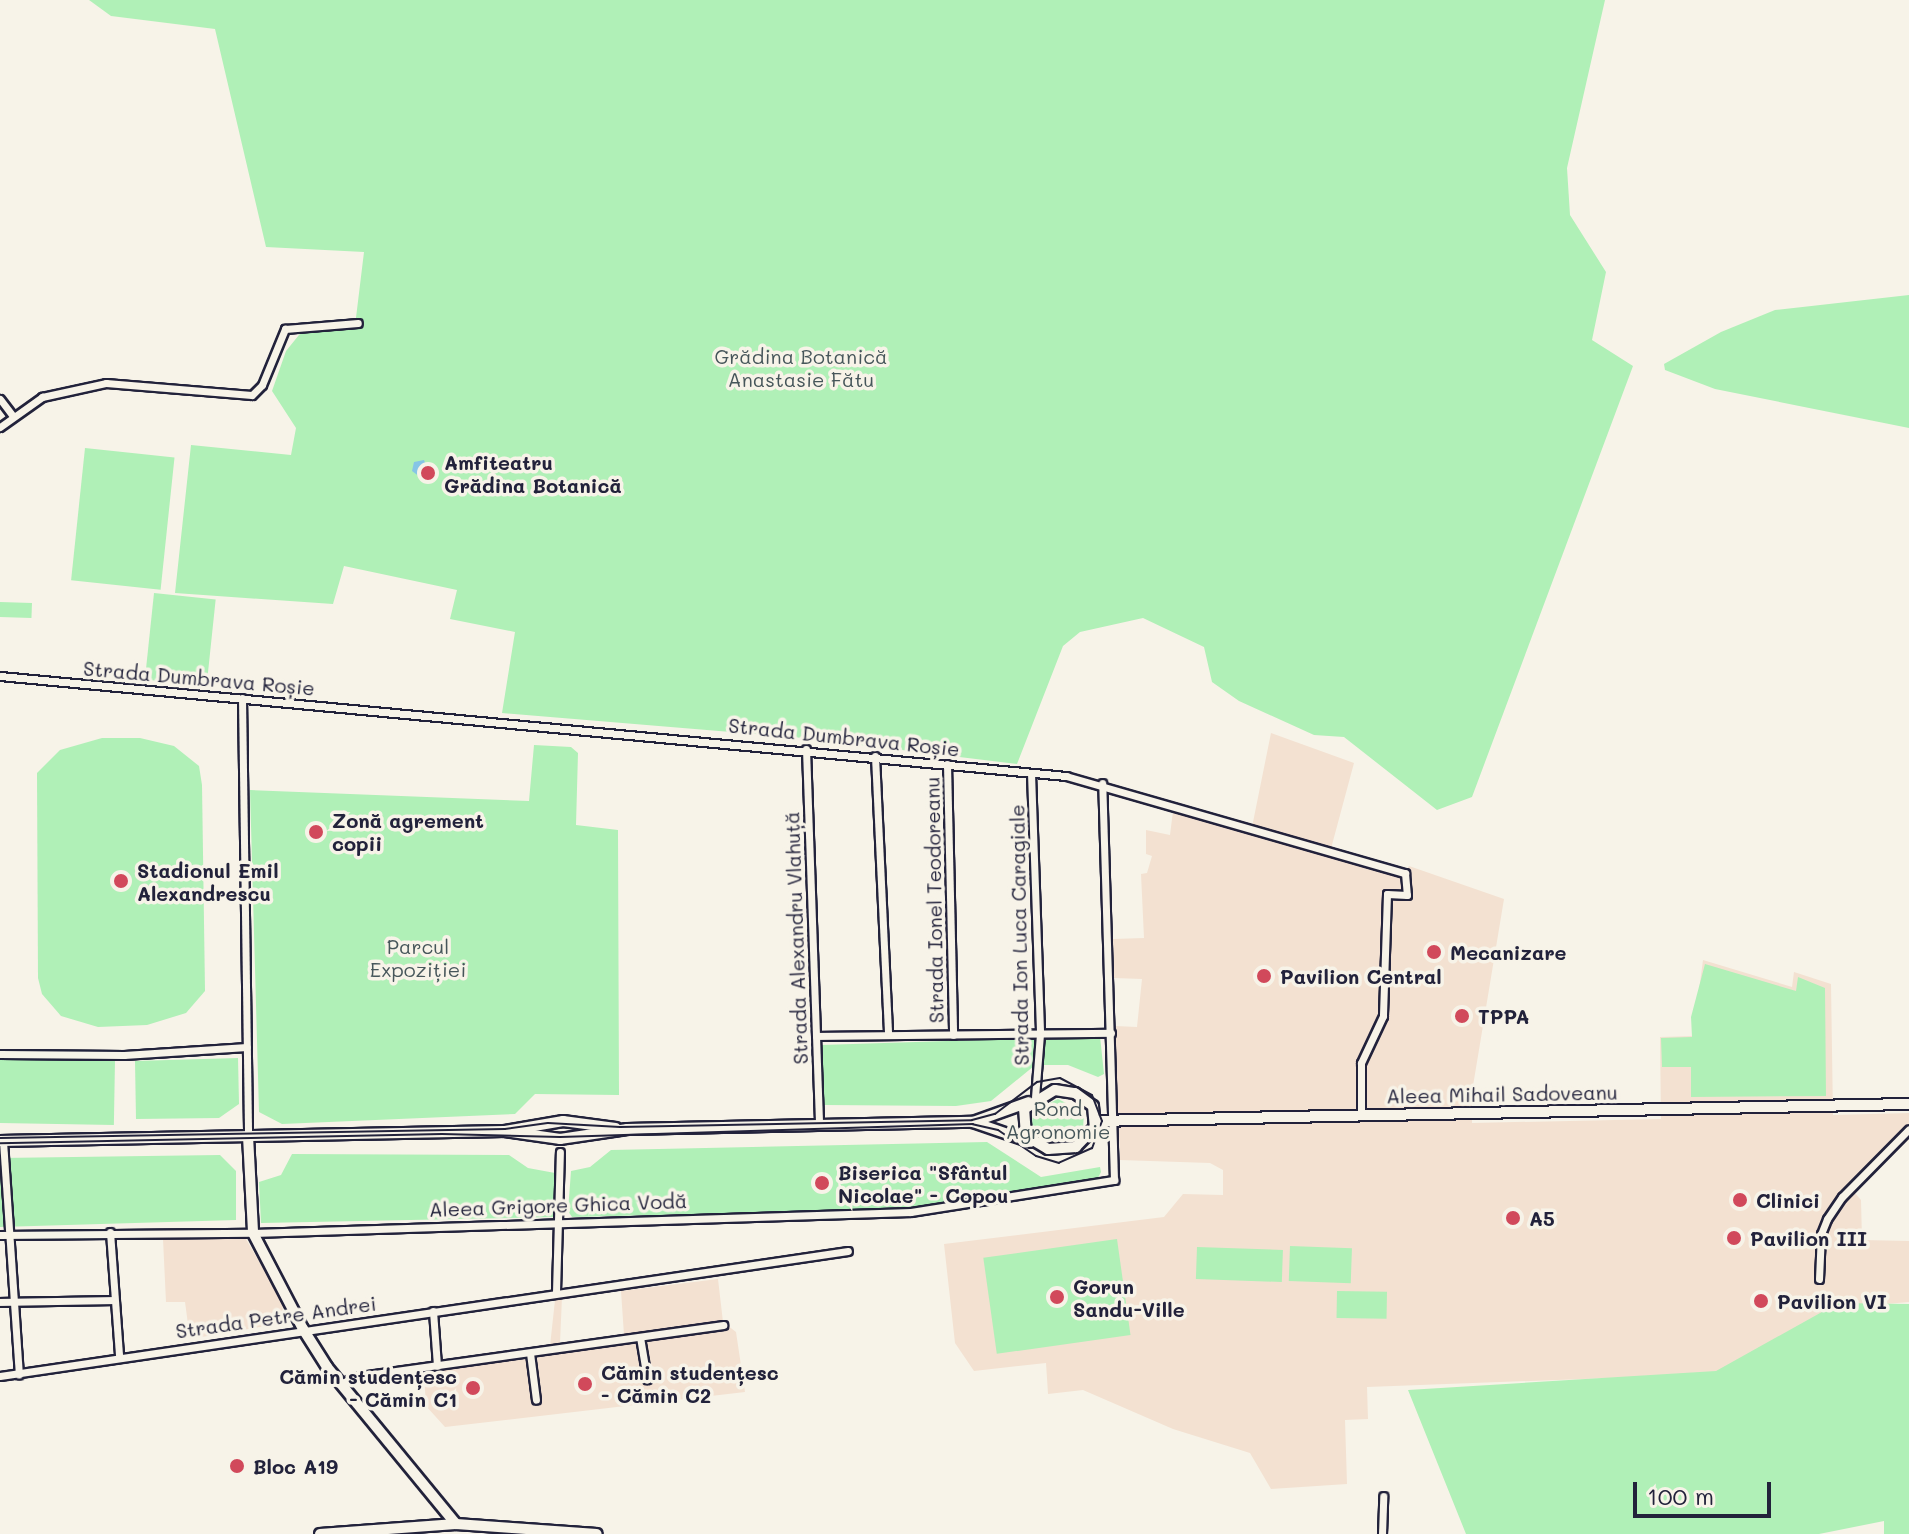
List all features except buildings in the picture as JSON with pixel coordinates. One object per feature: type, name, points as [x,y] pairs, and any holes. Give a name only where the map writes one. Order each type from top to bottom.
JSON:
[{"type":"main road","points":[[504,1131],[552,1139],[627,1129],[973,1122],[1048,1149],[1076,1147],[1090,1135],[1096,1121],[1093,1106],[1075,1093],[1055,1090],[973,1122]]},
{"type":"main road","points":[[1032,1099],[1022,1123],[1033,1142]]},
{"type":"main road","name":"Aleea Mihail Sadoveanu","points":[[1096,1121],[1909,1104]]},
{"type":"main road","points":[[2,1141],[504,1131],[563,1121],[627,1129]]},
{"type":"main road","points":[[248,1136],[253,1233],[303,1329],[341,1384],[456,1524]]},
{"type":"main road","points":[[320,1534],[456,1524],[597,1534]]},
{"type":"street","points":[[0,427],[12,415],[42,397],[106,383],[252,395],[262,385],[285,329],[358,323]]},
{"type":"street","points":[[0,399],[12,415]]},
{"type":"street","name":"Strada Dumbrava Roșie","points":[[0,676],[806,749],[1031,773],[1102,783],[1405,873],[1407,895],[1387,894],[1383,1016],[1361,1063],[1361,1114]]},
{"type":"street","points":[[242,698],[248,1136]]},
{"type":"street","name":"Strada Alexandru Vlahuță","points":[[806,749],[819,1125]]},
{"type":"street","points":[[875,756],[888,1035]]},
{"type":"street","name":"Strada Ionel Teodoreanu","points":[[947,764],[953,1035]]},
{"type":"street","name":"Strada Ion Luca Caragiale","points":[[1031,773],[1040,1034],[1032,1099]]},
{"type":"street","points":[[1102,783],[1112,1120]]},
{"type":"street","points":[[816,1036],[1111,1033]]},
{"type":"street","points":[[0,1054],[124,1055],[247,1047]]},
{"type":"street","name":"Aleea Grigore Ghica Vodă","points":[[0,1235],[253,1233],[911,1212],[1114,1180],[1112,1120]]},
{"type":"street","points":[[1819,1279],[1821,1234],[1827,1219],[1842,1197],[1909,1129]]},
{"type":"street","points":[[2,1141],[19,1374]]},
{"type":"street","points":[[556,1292],[560,1152]]},
{"type":"street","points":[[110,1232],[119,1356]]},
{"type":"street","name":"Strada Petre Andrei","points":[[0,1376],[119,1356],[848,1251]]},
{"type":"street","points":[[0,1302],[113,1300]]},
{"type":"street","points":[[433,1311],[437,1366]]},
{"type":"street","points":[[341,1384],[353,1377],[723,1325]]},
{"type":"street","points":[[640,1337],[647,1379]]},
{"type":"street","points":[[530,1353],[536,1400]]},
{"type":"street","points":[[1382,1534],[1383,1496]]},
{"type":"shaded area","points":[[1271,733],[1354,763],[1329,856],[1402,877],[1409,866],[1504,899],[1472,1092],[1472,1123],[1661,1119],[1660,1037],[1693,1036],[1703,960],[1792,987],[1794,972],[1831,984],[1833,1115],[1909,1113],[1909,1139],[1854,1192],[1861,1200],[1862,1240],[1909,1241],[1909,1302],[1839,1308],[1715,1374],[1367,1387],[1368,1419],[1345,1420],[1347,1484],[1271,1489],[1250,1453],[1173,1429],[1083,1390],[1048,1394],[1046,1363],[974,1371],[955,1343],[944,1244],[1164,1217],[1183,1194],[1223,1195],[1223,1170],[1210,1163],[1120,1160],[1115,1026],[1137,1027],[1142,979],[1114,978],[1113,939],[1144,938],[1141,874],[1147,873],[1152,856],[1146,854],[1146,830],[1170,835],[1173,811],[1251,832]]},
{"type":"shaded area","points":[[163,1239],[246,1239],[282,1301],[284,1323],[190,1339],[185,1302],[166,1302]]},
{"type":"shaded area","points":[[718,1279],[723,1322],[736,1332],[745,1392],[445,1427],[426,1406],[424,1375],[442,1360],[550,1346],[555,1300],[562,1297],[560,1343],[624,1335],[621,1291]]},
{"type":"green space","name":"Grădina Botanică Anastasie Fătu","points":[[89,0],[1605,0],[1567,168],[1570,215],[1606,272],[1592,340],[1633,366],[1472,797],[1437,810],[1344,737],[1314,735],[1239,701],[1212,682],[1204,647],[1143,618],[1080,632],[1063,646],[1017,764],[803,738],[502,713],[515,632],[450,619],[457,590],[344,566],[333,604],[175,593],[191,445],[291,455],[296,428],[272,391],[286,351],[303,330],[355,326],[364,252],[266,247],[215,29],[111,16]]},
{"type":"green space","points":[[1909,295],[1909,428],[1715,389],[1665,370],[1664,364],[1721,332],[1775,310]]},
{"type":"green space","points":[[85,448],[175,457],[161,590],[71,580]]},
{"type":"green space","points":[[154,593],[216,599],[207,686],[145,680]]},
{"type":"green space","points":[[0,602],[32,603],[31,618],[0,617]]},
{"type":"green space","name":"Stadionul Emil Alexandrescu","points":[[102,738],[140,738],[174,746],[199,766],[202,785],[205,991],[186,1013],[147,1025],[98,1027],[61,1016],[42,994],[38,978],[37,773],[60,750]]},
{"type":"green space","name":"Parcul Expoziției","points":[[534,745],[571,747],[578,753],[576,825],[618,830],[619,1095],[535,1094],[515,1114],[282,1124],[259,1112],[250,790],[529,801]]},
{"type":"green space","points":[[1705,964],[1796,991],[1798,977],[1825,988],[1826,1096],[1691,1097],[1691,1067],[1662,1067],[1661,1038],[1692,1037],[1691,1017]]},
{"type":"green space","points":[[1100,1036],[1104,1074],[1098,1077],[1068,1065],[1043,1065],[1034,1066],[991,1101],[956,1106],[824,1105],[821,1045]]},
{"type":"green space","points":[[238,1058],[239,1104],[219,1118],[136,1119],[135,1061]]},
{"type":"green space","points":[[0,1059],[115,1061],[114,1125],[0,1123]]},
{"type":"green space","name":"Rond Agronomie","points":[[1058,1099],[1084,1112],[1083,1130],[1069,1140],[1045,1139],[1032,1126],[1033,1111]]},
{"type":"green space","points":[[987,1142],[1041,1177],[1100,1167],[1101,1172],[1097,1180],[905,1209],[572,1217],[568,1211],[571,1171],[590,1167],[611,1150]]},
{"type":"green space","points":[[292,1154],[509,1155],[528,1168],[555,1173],[554,1217],[261,1223],[259,1182],[281,1175]]},
{"type":"green space","points":[[220,1155],[236,1171],[236,1220],[0,1227],[0,1158]]},
{"type":"green space","name":"Gorun Sandu-Ville","points":[[1117,1239],[1130,1335],[997,1354],[983,1258]]},
{"type":"green space","points":[[1290,1246],[1352,1248],[1351,1283],[1289,1281]]},
{"type":"green space","points":[[1197,1247],[1283,1250],[1282,1282],[1196,1279]]},
{"type":"green space","points":[[1337,1291],[1387,1292],[1387,1319],[1337,1318]]},
{"type":"green space","points":[[1838,1303],[1909,1304],[1909,1534],[1884,1534],[1884,1521],[1819,1534],[1466,1534],[1408,1390],[1716,1371]]},
{"type":"water","points":[[424,460],[431,480],[428,483],[412,471],[414,462]]},
{"type":"tram line","points":[[0,1138],[505,1129],[548,1123],[620,1127],[972,1120],[995,1114],[1037,1082],[1060,1078],[1092,1095],[1102,1121],[1092,1148],[1059,1163],[1036,1156],[998,1130],[973,1124],[560,1137],[442,1134],[0,1143]]},
{"type":"place","name":"Amfiteatru Grădina Botanică","points":[[428,473]]},
{"type":"place","name":"Zonă agrement copii","points":[[316,832]]},
{"type":"place","name":"Stadionul Emil Alexandrescu","points":[[121,881]]},
{"type":"place","name":"Mecanizare","points":[[1434,952]]},
{"type":"place","name":"Pavilion Central","points":[[1264,976]]},
{"type":"place","name":"TPPA","points":[[1462,1016]]},
{"type":"place","name":"Biserica \"Sfântul Nicolae\" - Copou","points":[[822,1183]]},
{"type":"place","name":"Clinici","points":[[1740,1200]]},
{"type":"place","name":"A5","points":[[1513,1218]]},
{"type":"place","name":"Pavilion III","points":[[1734,1238]]},
{"type":"place","name":"Gorun Sandu-Ville","points":[[1057,1297]]},
{"type":"place","name":"Pavilion VI","points":[[1761,1301]]},
{"type":"place","name":"Cămin studențesc - Cămin C2","points":[[585,1384]]},
{"type":"place","name":"Cămin studențesc - Cămin C1","points":[[473,1388]]},
{"type":"place","name":"Bloc A19","points":[[237,1466]]}]
